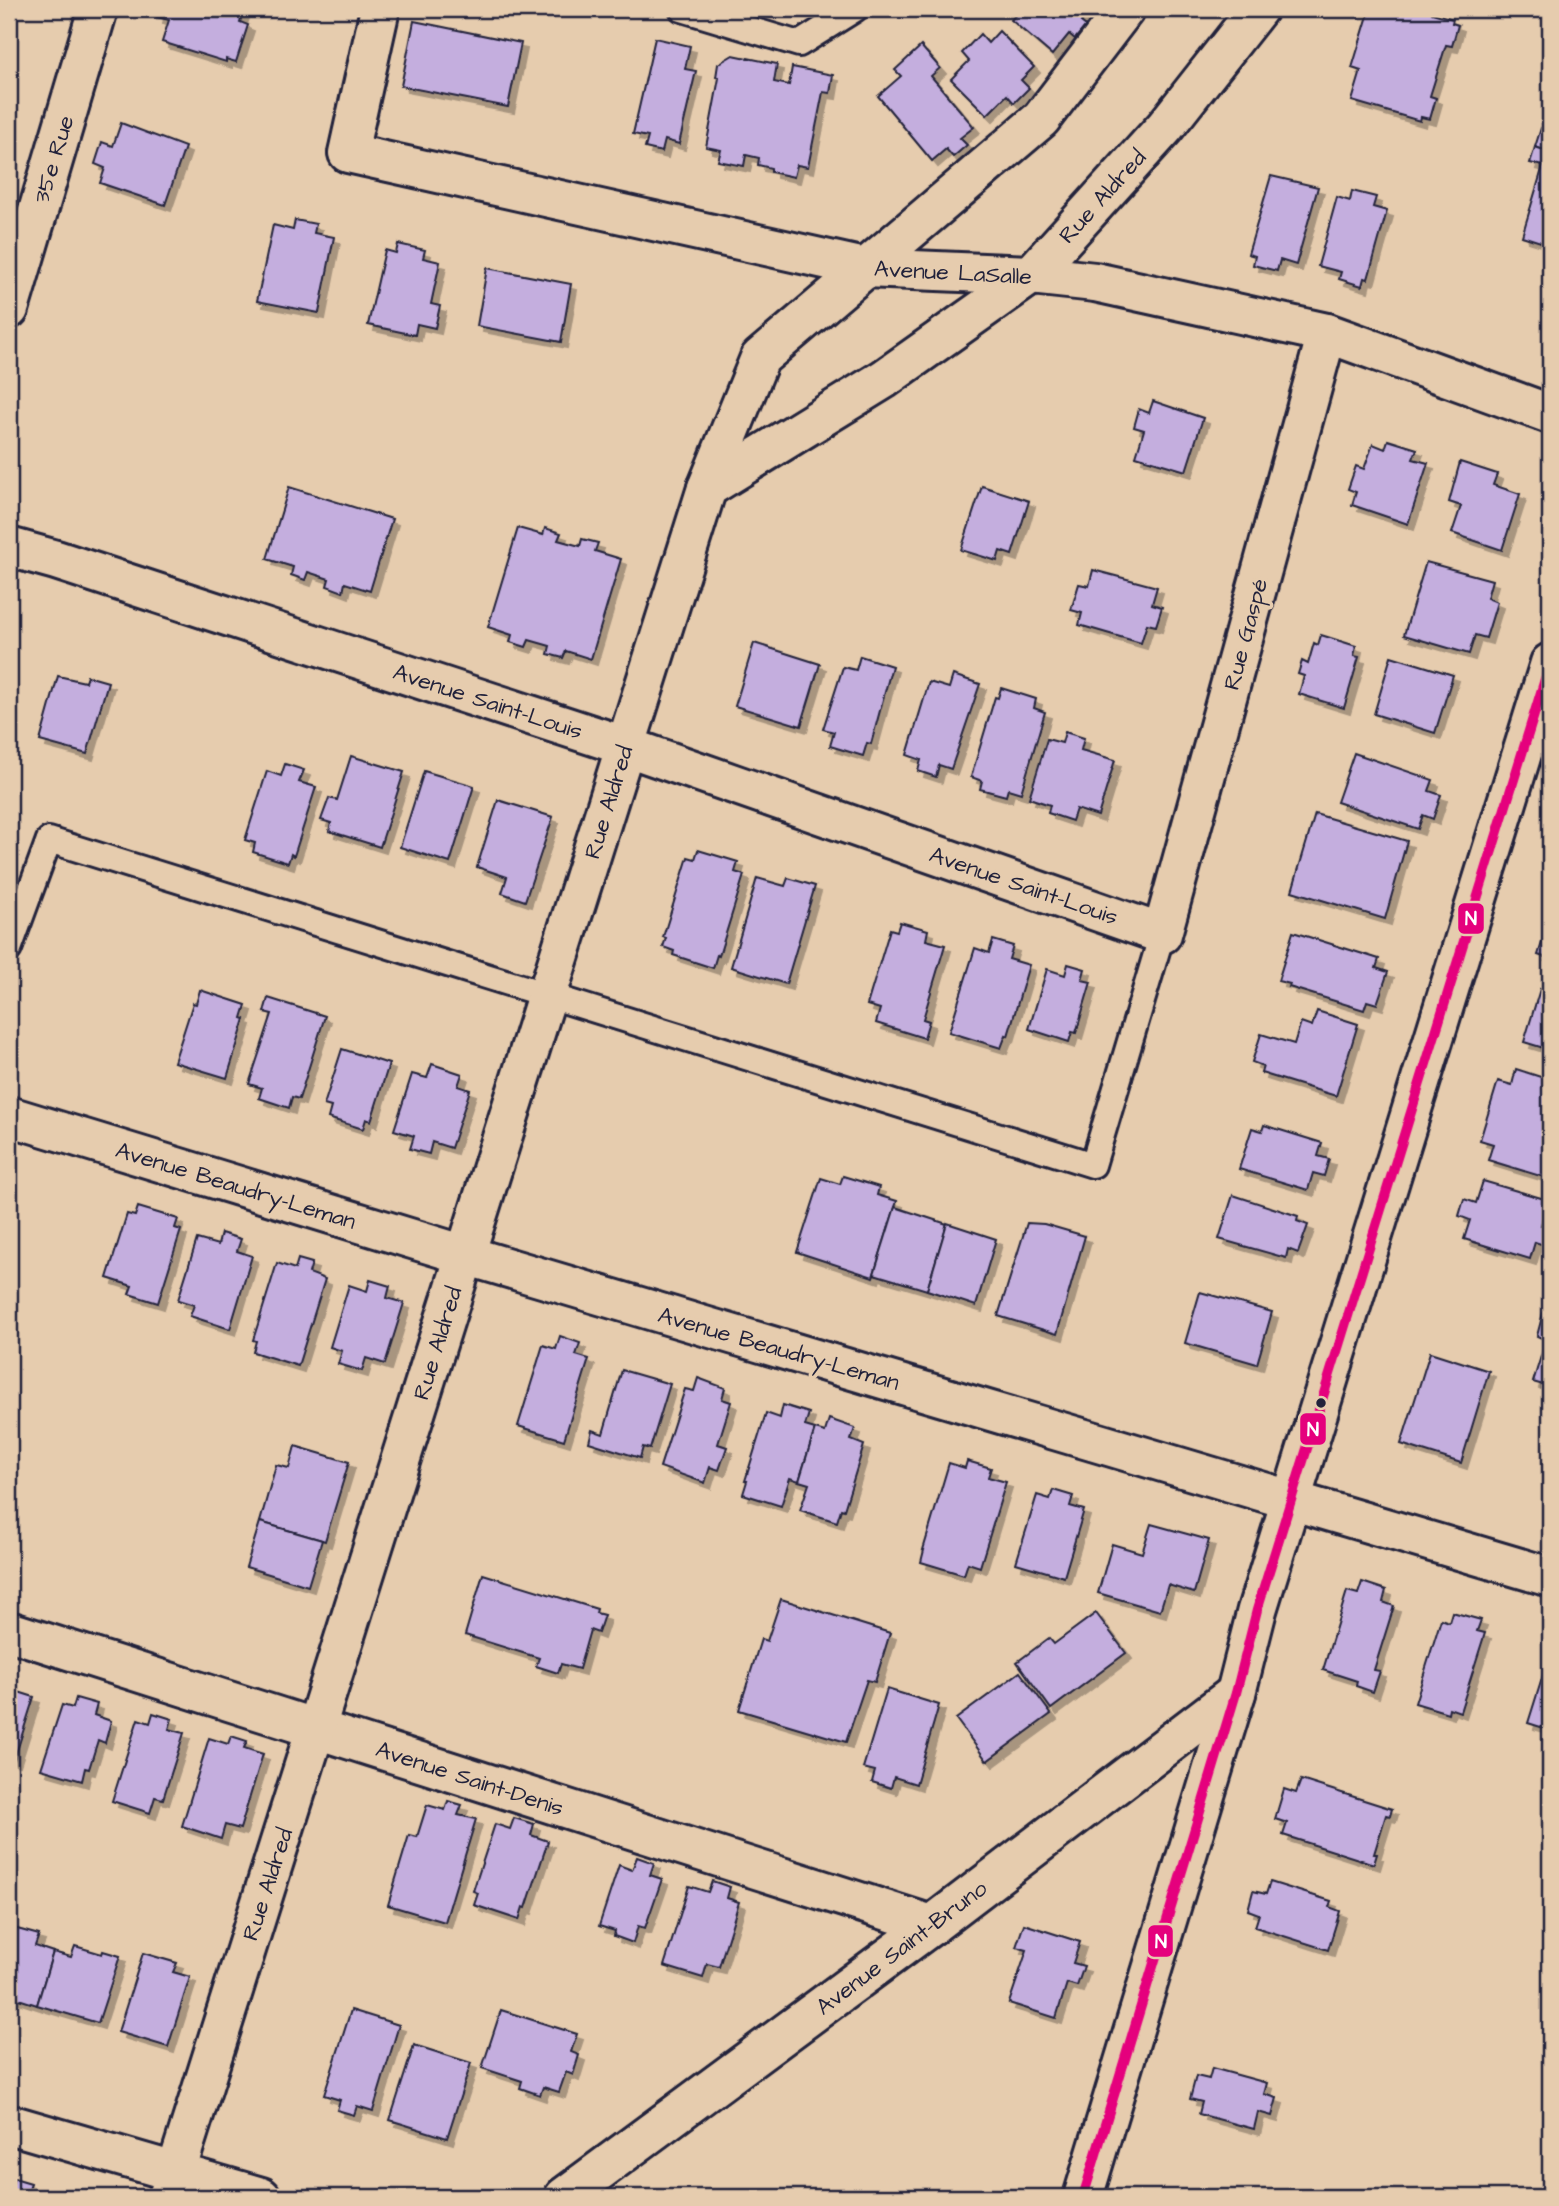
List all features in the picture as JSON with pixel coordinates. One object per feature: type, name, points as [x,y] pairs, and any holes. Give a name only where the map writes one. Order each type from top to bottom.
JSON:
[{"type":"street","name":"35e Rue","points":[[9,309],[98,9]]},
{"type":"street","name":"Avenue LaSalle","points":[[380,9],[348,153],[865,268],[1031,275],[1095,282],[1327,334],[1550,414]]},
{"type":"street","name":"Rue Aldred","points":[[172,2185],[707,488],[760,358],[1041,119],[1125,9]]},
{"type":"street","name":"Rue Aldred","points":[[707,488],[884,379],[1031,275],[1165,127],[1258,9]]},
{"type":"street","name":"Rue Gaspé","points":[[1162,934],[1327,334]]},
{"type":"street","name":"Avenue Saint-Louis","points":[[9,547],[625,746],[1162,934]]},
{"type":"street","points":[[1083,2197],[1236,1693],[1257,1610],[1550,663]]},
{"type":"street","name":"Avenue Beaudry-Leman","points":[[9,1116],[465,1255],[1550,1575]]},
{"type":"street","name":"Avenue Saint-Denis","points":[[9,1631],[932,1925]]},
{"type":"street","name":"Avenue Saint-Bruno","points":[[564,2197],[932,1925],[1236,1693]]},
{"type":"street","points":[[9,2124],[172,2185],[261,2197]]},
{"type":"lane","points":[[682,9],[799,44],[855,9]]},
{"type":"lane","points":[[9,949],[49,840],[1093,1165],[1162,934]]},
{"type":"building","points":[[159,9],[244,9],[240,22],[248,25],[236,62],[226,59],[226,62],[162,42],[169,20],[157,17]]},
{"type":"building","points":[[1021,9],[1092,9],[1081,22],[1086,26],[1075,39],[1069,34],[1052,55],[1011,20]]},
{"type":"building","points":[[1370,9],[1433,9],[1432,13],[1453,19],[1452,23],[1458,25],[1452,46],[1446,45],[1430,96],[1436,98],[1430,119],[1421,117],[1420,121],[1352,101],[1361,71],[1352,68]]},
{"type":"building","points":[[414,21],[521,43],[508,107],[401,86]]},
{"type":"building","points":[[999,31],[1034,67],[1021,80],[1029,88],[1014,103],[1007,95],[987,115],[951,79],[969,61],[962,53],[980,34],[988,43]]},
{"type":"building","points":[[655,38],[690,46],[685,69],[696,71],[679,144],[665,140],[662,152],[645,148],[648,137],[633,134]]},
{"type":"building","points":[[921,46],[940,68],[931,76],[974,127],[960,138],[967,145],[953,157],[946,149],[932,161],[878,96],[901,76],[895,70]]},
{"type":"building","points":[[733,55],[777,64],[774,82],[789,85],[792,67],[833,75],[830,93],[823,92],[808,167],[797,165],[794,177],[771,172],[771,168],[758,165],[759,158],[746,155],[744,166],[718,161],[721,150],[706,147],[719,78],[716,77],[718,64]]},
{"type":"building","points":[[121,123],[185,147],[165,205],[100,183],[105,168],[95,164],[102,142],[113,146]]},
{"type":"building","points":[[1541,128],[1550,131],[1550,152],[1535,147]]},
{"type":"building","points":[[1535,147],[1550,152],[1550,245],[1522,236],[1543,166],[1530,163]]},
{"type":"building","points":[[1271,176],[1318,187],[1296,265],[1280,260],[1277,271],[1253,265],[1255,256],[1248,254]]},
{"type":"building","points":[[1352,191],[1376,197],[1373,207],[1387,211],[1368,279],[1364,278],[1362,286],[1339,279],[1341,272],[1318,266],[1337,197],[1350,201]]},
{"type":"building","points":[[295,220],[316,224],[314,233],[334,237],[319,313],[257,301],[273,225],[293,230]]},
{"type":"building","points":[[398,244],[425,250],[423,258],[440,262],[431,304],[440,306],[435,328],[417,324],[415,335],[368,325],[385,250],[396,253]]},
{"type":"building","points":[[487,268],[571,284],[561,342],[477,326]]},
{"type":"building","points":[[1153,401],[1203,418],[1186,471],[1136,456],[1144,430],[1134,427],[1139,409],[1149,413]]},
{"type":"building","points":[[1388,440],[1417,449],[1413,459],[1428,463],[1408,524],[1352,505],[1356,492],[1348,489],[1356,466],[1364,469],[1373,444],[1385,449]]},
{"type":"building","points":[[1460,462],[1497,474],[1493,485],[1520,494],[1502,550],[1452,533],[1461,506],[1449,502]]},
{"type":"building","points":[[982,486],[1029,501],[1012,555],[1000,551],[997,561],[961,550]]},
{"type":"building","points":[[289,487],[392,519],[370,591],[345,583],[343,592],[327,586],[329,579],[308,572],[305,580],[291,575],[293,567],[267,559]]},
{"type":"building","points":[[518,528],[543,535],[545,528],[561,533],[558,540],[580,546],[582,539],[598,543],[595,551],[621,559],[591,659],[566,651],[563,658],[548,654],[550,646],[529,640],[526,647],[510,642],[512,635],[488,627]]},
{"type":"building","points":[[1426,562],[1492,580],[1487,598],[1497,602],[1486,638],[1475,635],[1469,654],[1404,635]]},
{"type":"building","points":[[1093,570],[1157,587],[1152,604],[1162,607],[1156,626],[1147,624],[1141,643],[1079,625],[1082,613],[1071,610],[1079,584],[1089,586]]},
{"type":"building","points":[[1321,635],[1356,646],[1354,656],[1359,657],[1344,708],[1299,694],[1304,676],[1298,674],[1302,661],[1308,664],[1314,643],[1318,645]]},
{"type":"building","points":[[754,643],[820,664],[801,726],[735,706]]},
{"type":"building","points":[[860,656],[892,666],[871,744],[867,743],[863,756],[830,746],[834,732],[823,729],[843,667],[856,670]]},
{"type":"building","points":[[1391,656],[1453,675],[1435,733],[1374,714]]},
{"type":"building","points":[[953,675],[980,684],[951,769],[939,765],[936,777],[918,771],[921,760],[907,755],[929,682],[949,688]]},
{"type":"building","points":[[58,676],[85,682],[87,676],[108,682],[87,754],[40,741]]},
{"type":"building","points":[[1001,688],[1036,699],[1034,708],[1045,712],[1021,793],[1008,789],[1006,796],[980,789],[982,781],[971,777],[995,697],[998,698]]},
{"type":"building","points":[[1065,732],[1084,738],[1081,750],[1115,760],[1098,816],[1076,809],[1072,821],[1048,813],[1050,805],[1029,798],[1047,739],[1062,743]]},
{"type":"building","points":[[1354,753],[1433,780],[1429,791],[1441,795],[1433,819],[1423,815],[1418,829],[1337,802]]},
{"type":"building","points":[[351,756],[404,772],[380,847],[329,831],[331,823],[321,820],[329,798],[337,800]]},
{"type":"building","points":[[285,764],[304,770],[299,782],[316,787],[294,856],[291,854],[288,863],[253,852],[255,843],[245,840],[267,771],[281,776]]},
{"type":"building","points":[[424,771],[474,786],[450,863],[400,847]]},
{"type":"building","points":[[498,800],[553,817],[525,901],[502,893],[507,877],[477,867]]},
{"type":"building","points":[[1315,814],[1407,841],[1385,919],[1292,891]]},
{"type":"building","points":[[698,850],[738,862],[735,872],[744,875],[713,968],[673,955],[674,951],[663,947],[666,938],[663,937],[688,857],[695,859]]},
{"type":"building","points":[[757,878],[785,886],[788,878],[815,886],[786,984],[731,967]]},
{"type":"building","points":[[1550,918],[1550,959],[1538,955]]},
{"type":"building","points":[[900,922],[928,930],[926,940],[945,945],[923,1019],[929,1021],[924,1038],[876,1023],[880,1009],[867,1005],[890,929],[897,931]]},
{"type":"building","points":[[1293,932],[1379,959],[1376,968],[1388,972],[1377,1004],[1367,1001],[1364,1010],[1289,987],[1290,984],[1278,981]]},
{"type":"building","points":[[993,940],[1013,946],[1009,959],[1029,965],[1008,1036],[1006,1035],[1001,1048],[949,1032],[975,948],[989,953]]},
{"type":"building","points":[[1068,964],[1085,969],[1082,980],[1091,982],[1076,1033],[1072,1032],[1069,1042],[1029,1029],[1047,969],[1065,975]]},
{"type":"building","points":[[1540,989],[1550,992],[1550,1050],[1524,1042]]},
{"type":"building","points":[[200,990],[246,1005],[242,1018],[245,1019],[227,1078],[174,1062],[193,1003],[196,1004]]},
{"type":"building","points":[[268,998],[325,1016],[299,1099],[292,1097],[289,1108],[259,1098],[262,1088],[249,1084],[272,1014],[264,1012]]},
{"type":"building","points":[[1317,1011],[1358,1024],[1336,1096],[1261,1073],[1263,1066],[1252,1062],[1261,1034],[1294,1044],[1301,1022],[1312,1026]]},
{"type":"building","points":[[342,1049],[389,1064],[371,1121],[366,1119],[363,1129],[328,1118],[331,1107],[324,1105]]},
{"type":"building","points":[[432,1064],[462,1074],[458,1086],[470,1090],[451,1148],[432,1142],[429,1154],[410,1149],[414,1136],[394,1130],[412,1074],[427,1078]]},
{"type":"building","points":[[1516,1069],[1550,1080],[1550,1179],[1488,1160],[1493,1144],[1480,1140],[1498,1081],[1512,1085]]},
{"type":"building","points":[[1264,1125],[1322,1143],[1318,1156],[1329,1159],[1324,1176],[1313,1173],[1308,1190],[1239,1169],[1252,1128],[1262,1131]]},
{"type":"building","points":[[843,1176],[879,1187],[877,1195],[897,1201],[873,1277],[797,1252],[821,1178],[840,1184]]},
{"type":"building","points":[[1483,1181],[1548,1200],[1541,1225],[1549,1227],[1544,1245],[1535,1242],[1530,1259],[1464,1239],[1470,1220],[1459,1216],[1464,1199],[1476,1203]]},
{"type":"building","points":[[1233,1195],[1298,1216],[1297,1221],[1308,1225],[1298,1253],[1288,1249],[1286,1258],[1219,1239]]},
{"type":"building","points":[[138,1207],[178,1219],[175,1228],[181,1230],[158,1303],[129,1294],[132,1286],[107,1278],[127,1214],[135,1216]]},
{"type":"building","points":[[895,1207],[947,1224],[927,1290],[874,1274]]},
{"type":"building","points":[[947,1223],[996,1239],[976,1306],[927,1290]]},
{"type":"building","points":[[1027,1223],[1044,1224],[1085,1236],[1057,1334],[998,1316]]},
{"type":"building","points":[[221,1233],[241,1239],[237,1251],[252,1256],[230,1329],[190,1316],[194,1305],[178,1300],[197,1239],[218,1245]]},
{"type":"building","points":[[298,1259],[312,1263],[309,1273],[325,1279],[298,1366],[253,1352],[256,1341],[253,1340],[277,1263],[295,1269]]},
{"type":"building","points":[[370,1280],[390,1286],[387,1298],[404,1303],[385,1364],[366,1358],[362,1371],[338,1364],[342,1351],[330,1347],[349,1285],[367,1291]]},
{"type":"building","points":[[1200,1292],[1272,1312],[1257,1364],[1185,1343]]},
{"type":"building","points":[[1543,1313],[1550,1315],[1550,1387],[1533,1382],[1546,1340],[1537,1336]]},
{"type":"building","points":[[560,1336],[580,1343],[576,1355],[589,1359],[564,1440],[518,1426],[543,1345],[556,1349]]},
{"type":"building","points":[[1430,1352],[1489,1371],[1461,1463],[1401,1444]]},
{"type":"building","points":[[622,1370],[670,1384],[650,1449],[643,1447],[640,1458],[589,1442],[592,1430],[603,1434]]},
{"type":"building","points":[[698,1378],[725,1388],[722,1399],[731,1402],[718,1444],[727,1447],[719,1470],[710,1467],[705,1483],[660,1467],[685,1389],[694,1391]]},
{"type":"building","points":[[783,1405],[809,1413],[805,1426],[815,1429],[799,1481],[790,1478],[781,1506],[743,1494],[766,1413],[780,1418]]},
{"type":"building","points":[[829,1419],[855,1428],[851,1440],[864,1445],[844,1510],[841,1509],[837,1522],[800,1510],[809,1484],[799,1481],[815,1429],[825,1432]]},
{"type":"building","points":[[295,1446],[349,1462],[325,1541],[260,1522],[276,1465],[289,1468]]},
{"type":"building","points":[[967,1461],[991,1468],[988,1477],[1006,1482],[980,1567],[968,1563],[964,1575],[921,1562],[949,1463],[965,1468]]},
{"type":"building","points":[[1053,1490],[1073,1496],[1070,1506],[1084,1510],[1064,1577],[1016,1563],[1037,1495],[1050,1499]]},
{"type":"building","points":[[260,1522],[322,1540],[308,1586],[246,1567]]},
{"type":"building","points":[[1151,1524],[1209,1540],[1194,1593],[1168,1585],[1160,1611],[1098,1593],[1112,1544],[1142,1553]]},
{"type":"building","points":[[483,1574],[597,1609],[596,1613],[604,1615],[598,1633],[590,1630],[579,1669],[561,1664],[558,1673],[536,1666],[539,1658],[465,1635]]},
{"type":"building","points":[[1362,1582],[1386,1590],[1383,1602],[1394,1606],[1374,1670],[1380,1671],[1373,1692],[1356,1686],[1357,1681],[1323,1670],[1347,1591],[1358,1594]]},
{"type":"building","points":[[781,1599],[890,1633],[875,1682],[867,1680],[846,1742],[739,1710],[761,1639],[767,1641]]},
{"type":"building","points":[[1452,1612],[1481,1620],[1477,1631],[1485,1633],[1460,1712],[1449,1708],[1448,1713],[1415,1703],[1441,1619],[1449,1622]]},
{"type":"building","points":[[1096,1613],[1126,1653],[1051,1709],[1017,1662],[1049,1638],[1054,1644]]},
{"type":"building","points":[[1550,1653],[1550,1730],[1528,1723]]},
{"type":"building","points":[[1020,1672],[1051,1714],[987,1761],[956,1719]]},
{"type":"building","points":[[9,1689],[34,1697],[14,1760],[9,1759]]},
{"type":"building","points":[[887,1689],[939,1705],[916,1784],[894,1777],[891,1788],[872,1782],[875,1771],[863,1768]]},
{"type":"building","points":[[76,1698],[97,1704],[94,1715],[111,1721],[105,1743],[98,1740],[89,1769],[85,1768],[82,1781],[41,1769],[62,1705],[73,1708]]},
{"type":"building","points":[[153,1713],[172,1719],[169,1729],[184,1733],[163,1799],[155,1797],[150,1813],[112,1801],[138,1719],[150,1723]]},
{"type":"building","points":[[231,1736],[247,1741],[244,1748],[263,1754],[240,1829],[225,1825],[221,1839],[182,1826],[209,1738],[228,1744]]},
{"type":"building","points":[[1301,1780],[1392,1809],[1390,1816],[1386,1815],[1374,1854],[1377,1854],[1374,1864],[1283,1835],[1287,1823],[1275,1819],[1284,1789],[1296,1793]]},
{"type":"building","points":[[448,1801],[462,1805],[458,1815],[476,1819],[445,1922],[388,1905],[409,1835],[417,1837],[427,1805],[445,1810]]},
{"type":"building","points":[[514,1818],[534,1824],[531,1835],[548,1841],[526,1908],[523,1907],[519,1920],[474,1905],[478,1893],[473,1891],[495,1824],[510,1829]]},
{"type":"building","points":[[637,1857],[654,1863],[650,1875],[662,1879],[645,1928],[638,1926],[633,1943],[614,1936],[615,1931],[599,1926],[619,1865],[632,1870]]},
{"type":"building","points":[[712,1881],[730,1887],[727,1898],[739,1902],[719,1967],[707,1964],[703,1978],[664,1966],[689,1886],[708,1892]]},
{"type":"building","points":[[1270,1882],[1331,1901],[1329,1907],[1340,1911],[1328,1950],[1255,1927],[1259,1914],[1248,1910],[1253,1891],[1266,1894]]},
{"type":"building","points":[[9,1922],[10,1927],[39,1935],[35,1946],[53,1952],[37,2005],[9,1996]]},
{"type":"building","points":[[1024,1924],[1080,1942],[1073,1963],[1084,1966],[1077,1986],[1067,1983],[1056,2018],[1009,2003],[1027,1950],[1016,1947]]},
{"type":"building","points":[[75,1946],[120,1956],[98,2023],[37,2005],[53,1952],[71,1957]]},
{"type":"building","points":[[143,1953],[177,1963],[173,1972],[190,1977],[168,2047],[118,2032]]},
{"type":"building","points":[[351,2010],[399,2025],[373,2111],[357,2106],[354,2115],[337,2110],[340,2100],[324,2095]]},
{"type":"building","points":[[501,2010],[577,2034],[571,2052],[579,2055],[573,2075],[566,2072],[559,2092],[543,2087],[540,2095],[520,2088],[522,2081],[482,2068]]},
{"type":"building","points":[[414,2045],[471,2063],[447,2138],[390,2120]]},
{"type":"building","points":[[1212,2068],[1267,2083],[1264,2094],[1277,2098],[1272,2116],[1258,2112],[1254,2129],[1199,2114],[1202,2102],[1190,2099],[1196,2076],[1209,2079]]},
{"type":"building","points":[[14,2178],[31,2183],[29,2190],[49,2196],[9,2197],[9,2183],[12,2184]]},
{"type":"transit line","name":"N","points":[[1083,2197],[1236,1693],[1257,1610],[1550,663]]}]
